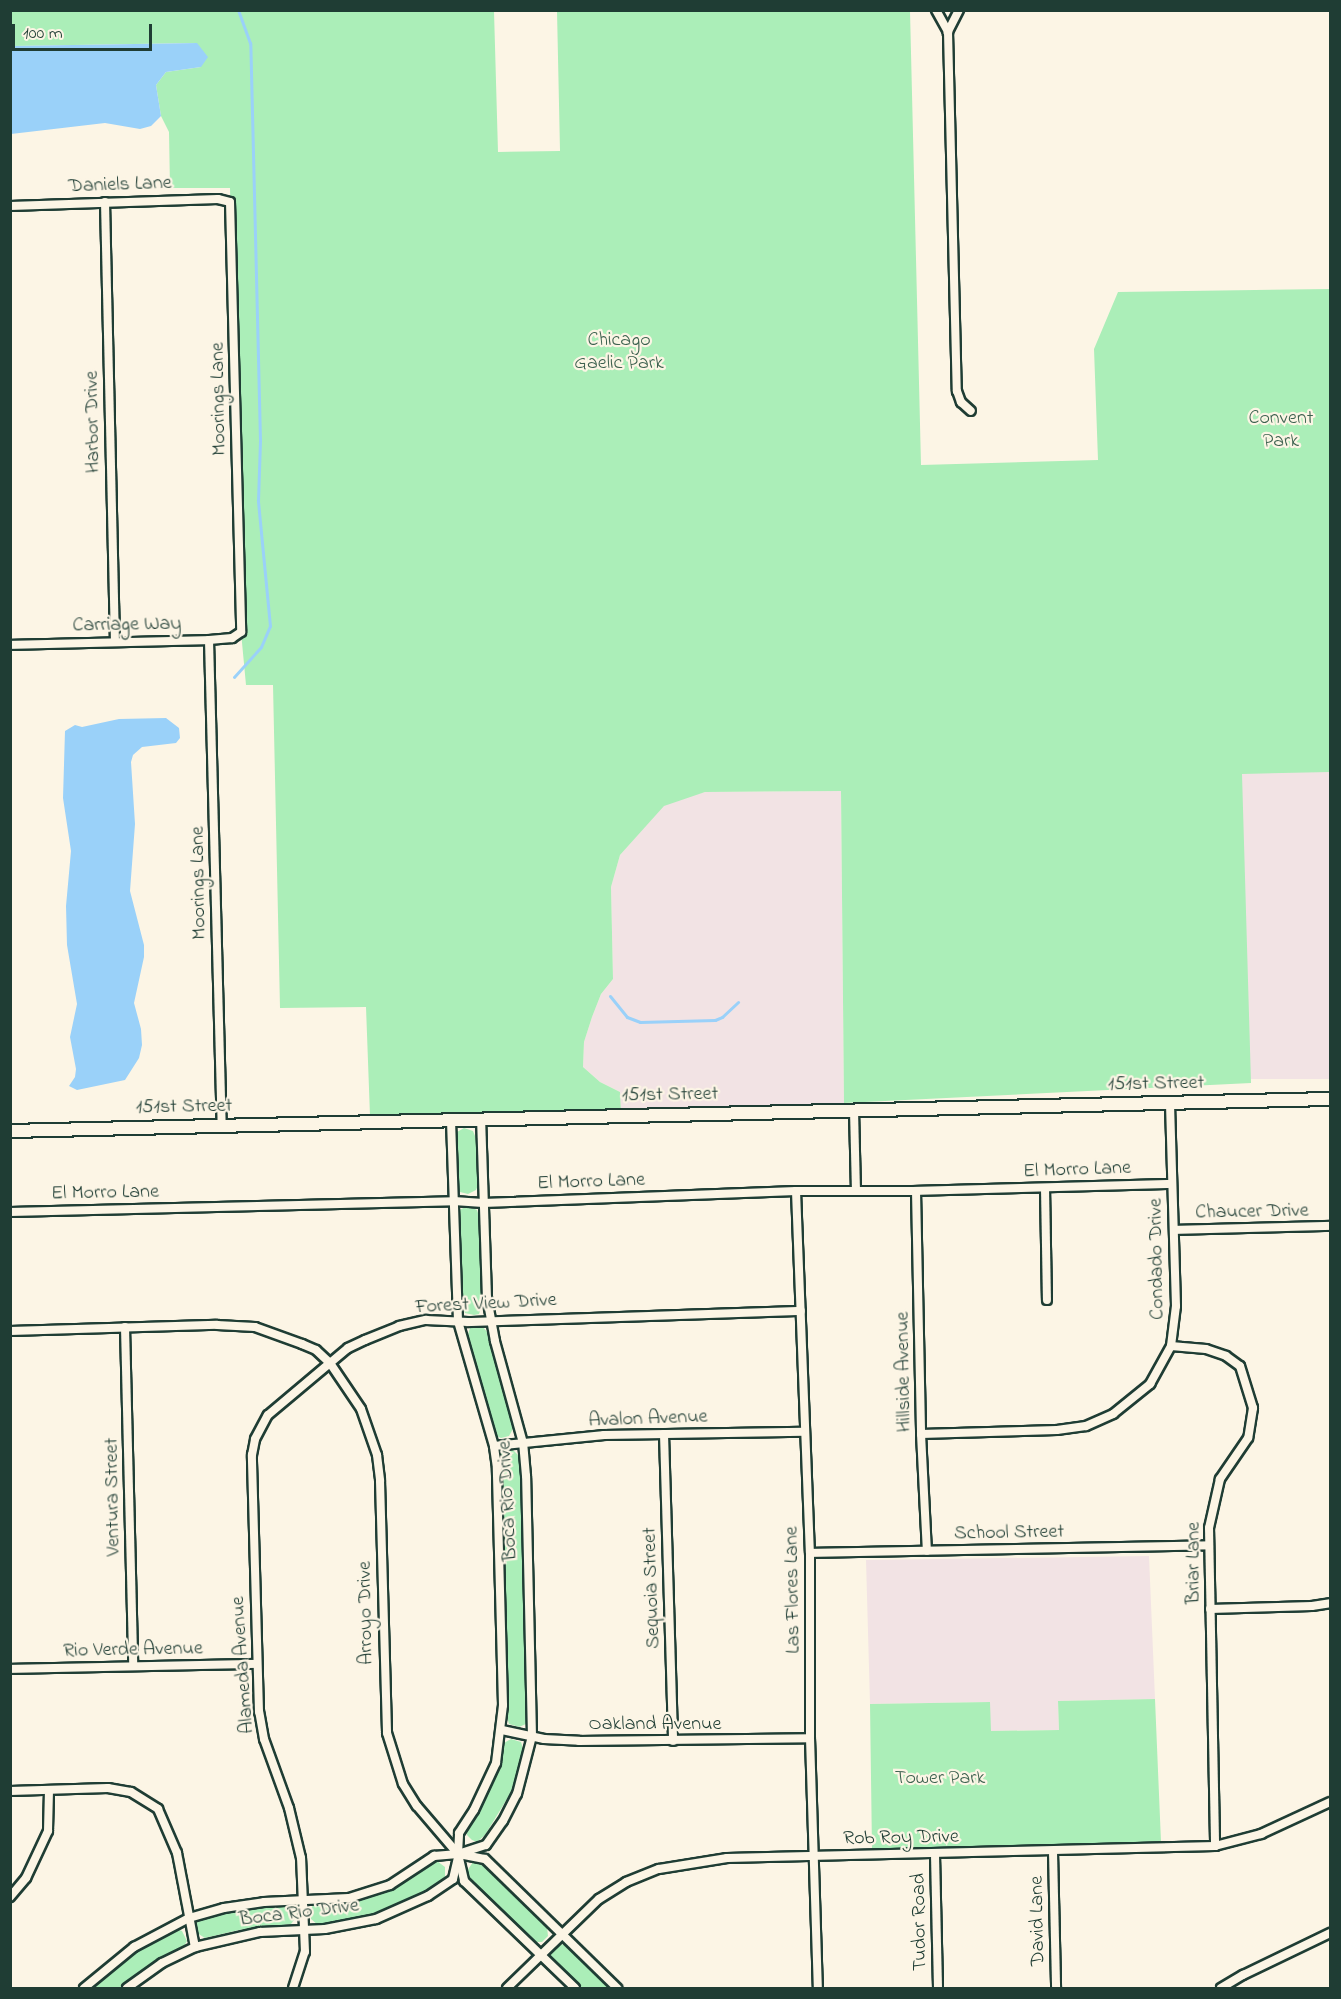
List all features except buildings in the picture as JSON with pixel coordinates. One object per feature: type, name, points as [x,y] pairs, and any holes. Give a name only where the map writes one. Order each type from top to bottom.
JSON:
[{"type":"street","points":[[936,10],[948,32],[957,391],[962,402],[971,411]]},
{"type":"street","points":[[948,32],[959,10]]},
{"type":"street","name":"Daniels Lane","points":[[10,206],[218,199],[230,202]]},
{"type":"street","name":"Harbor Drive","points":[[105,202],[115,642]]},
{"type":"street","name":"Moorings Lane","points":[[230,202],[241,632]]},
{"type":"street","name":"Carriage Way","points":[[10,645],[209,640],[232,638],[241,632]]},
{"type":"street","name":"Moorings Lane","points":[[209,640],[222,1126]]},
{"type":"street","name":"151st Street","points":[[10,1131],[1330,1099]]},
{"type":"street","name":"Condado Drive","points":[[921,1434],[1057,1430],[1086,1426],[1113,1414],[1150,1384],[1171,1346],[1176,1306],[1170,1103]]},
{"type":"street","points":[[854,1110],[856,1190]]},
{"type":"street","name":"Boca Rio Drive","points":[[84,1989],[134,1947],[189,1918],[234,1907],[350,1898],[390,1885],[434,1856],[458,1854],[486,1845],[503,1821],[517,1794],[532,1736],[523,1443],[487,1298],[481,1119]]},
{"type":"street","name":"Boca Rio Drive","points":[[127,1989],[162,1963],[195,1947],[260,1932],[305,1930],[376,1919],[428,1896],[453,1879],[459,1833],[474,1810],[496,1763],[502,1730],[494,1446],[458,1321],[451,1120]]},
{"type":"street","name":"El Morro Lane","points":[[10,1212],[454,1200],[483,1203],[796,1191],[916,1191],[1172,1184]]},
{"type":"street","points":[[1045,1188],[1047,1300]]},
{"type":"street","name":"Las Flores Lane","points":[[796,1191],[810,1553],[810,1738],[818,1989]]},
{"type":"street","name":"Hillside Avenue","points":[[916,1191],[921,1434],[927,1551]]},
{"type":"street","name":"Chaucer Drive","points":[[1175,1230],[1330,1226]]},
{"type":"street","name":"Forest View Drive","points":[[330,1363],[348,1348],[399,1326],[426,1320],[801,1311]]},
{"type":"street","name":"Ventura Street","points":[[125,1327],[133,1666]]},
{"type":"street","points":[[10,1330],[255,1327],[316,1350],[330,1363]]},
{"type":"street","name":"Briar Lane","points":[[1171,1346],[1206,1349],[1226,1356],[1240,1366],[1253,1408],[1248,1438],[1220,1479],[1215,1495],[1209,1545],[1215,1846]]},
{"type":"street","name":"Alameda Avenue","points":[[293,1989],[303,1964],[304,1900],[297,1833],[264,1739],[257,1664],[253,1448],[268,1415],[330,1363]]},
{"type":"street","name":"Arroyo Drive","points":[[330,1363],[361,1409],[377,1455],[380,1482],[387,1732],[404,1784],[417,1806],[458,1854],[464,1881],[574,1989]]},
{"type":"street","name":"Avalon Avenue","points":[[494,1446],[604,1435],[804,1432]]},
{"type":"street","name":"Sequoia Street","points":[[664,1434],[673,1741]]},
{"type":"street","name":"School Street","points":[[810,1553],[1209,1545]]},
{"type":"street","points":[[1210,1609],[1312,1606],[1330,1603]]},
{"type":"street","name":"Rio Verde Avenue","points":[[10,1670],[257,1664]]},
{"type":"street","name":"Oakland Avenue","points":[[502,1730],[579,1741],[810,1738]]},
{"type":"street","points":[[10,1791],[108,1788],[131,1792],[158,1809],[177,1853],[195,1947]]},
{"type":"street","points":[[10,1897],[26,1878],[48,1831],[49,1790]]},
{"type":"street","name":"Rob Roy Drive","points":[[507,1989],[599,1899],[626,1882],[659,1869],[697,1861],[727,1858],[935,1855],[1215,1846],[1253,1838],[1330,1802]]},
{"type":"street","name":"David Lane","points":[[1053,1852],[1056,1989]]},
{"type":"street","points":[[458,1854],[485,1859],[617,1989]]},
{"type":"street","name":"Tudor Road","points":[[935,1855],[938,1989]]},
{"type":"street","points":[[1221,1989],[1243,1975],[1330,1933]]},
{"type":"shaded area","points":[[1242,772],[1330,772],[1330,1079],[1242,1079]]},
{"type":"shaded area","points":[[841,791],[844,1103],[621,1112],[620,1092],[600,1082],[583,1067],[584,1042],[592,1017],[601,994],[613,979],[611,887],[620,855],[664,805],[682,798],[705,792]]},
{"type":"shaded area","points":[[1149,1556],[1155,1699],[1058,1701],[1059,1730],[990,1731],[989,1702],[870,1704],[866,1560]]},
{"type":"green space","points":[[10,11],[494,11],[498,152],[560,151],[557,11],[910,11],[921,465],[1098,460],[1094,349],[1118,292],[1330,289],[1330,772],[1242,774],[1251,1083],[844,1103],[841,791],[705,792],[664,806],[620,855],[611,887],[613,979],[601,994],[592,1017],[584,1042],[583,1067],[600,1082],[620,1092],[621,1112],[370,1116],[366,1007],[280,1008],[273,685],[246,685],[241,632],[230,188],[170,188],[169,132],[161,116],[156,85],[166,72],[201,67],[196,43],[11,46]]},
{"type":"green space","points":[[464,1128],[473,1131],[477,1141],[478,1185],[476,1190],[468,1194],[460,1192],[456,1186],[455,1136]]},
{"type":"green space","points":[[468,1206],[477,1210],[479,1216],[482,1305],[479,1314],[474,1315],[465,1313],[461,1303],[457,1214],[459,1210]]},
{"type":"green space","points":[[482,1326],[489,1334],[514,1427],[509,1436],[501,1438],[494,1435],[467,1337],[470,1328]]},
{"type":"green space","points":[[512,1449],[519,1456],[523,1494],[527,1720],[526,1724],[519,1727],[509,1724],[507,1717],[499,1454]]},
{"type":"green space","name":"Tower Park","points":[[1155,1699],[1161,1842],[872,1850],[870,1704],[990,1702],[991,1731],[1059,1730],[1058,1701]]},
{"type":"green space","points":[[511,1739],[521,1742],[524,1752],[510,1794],[485,1835],[477,1842],[467,1835],[466,1825],[493,1780],[504,1743]]},
{"type":"green space","points":[[437,1861],[445,1867],[445,1879],[410,1900],[383,1912],[341,1922],[318,1925],[311,1919],[310,1911],[313,1905],[354,1899]]},
{"type":"green space","points":[[473,1862],[487,1866],[547,1927],[548,1936],[542,1942],[533,1942],[469,1879],[467,1871]]},
{"type":"green space","points":[[291,1904],[297,1909],[297,1916],[291,1924],[239,1930],[205,1938],[197,1933],[197,1922],[216,1914],[245,1907]]},
{"type":"green space","points":[[177,1929],[182,1931],[187,1941],[183,1948],[144,1970],[119,1988],[88,1988],[133,1952]]},
{"type":"green space","points":[[559,1944],[567,1945],[611,1988],[580,1988],[551,1958],[551,1949]]},
{"type":"water","points":[[197,43],[208,57],[201,67],[166,72],[156,85],[161,116],[151,126],[140,129],[105,123],[11,134],[11,46]]},
{"type":"water","points":[[166,718],[179,728],[180,738],[176,743],[142,747],[133,755],[131,762],[135,824],[130,891],[144,945],[144,957],[134,1003],[141,1029],[142,1045],[139,1058],[125,1080],[77,1090],[69,1086],[75,1077],[76,1069],[70,1037],[77,1004],[67,945],[66,906],[71,851],[63,798],[65,731],[75,725],[82,727],[119,719]]},
{"type":"waterway","points":[[234,677],[261,647],[270,626],[258,501],[260,440],[250,43],[238,10]]},
{"type":"waterway","points":[[610,996],[627,1017],[640,1022],[715,1020],[722,1017],[738,1002]]},
{"type":"park label","name":"Chicago Gaelic Park","points":[[619,352]]},
{"type":"park label","name":"Convent Park","points":[[1281,430]]}]
